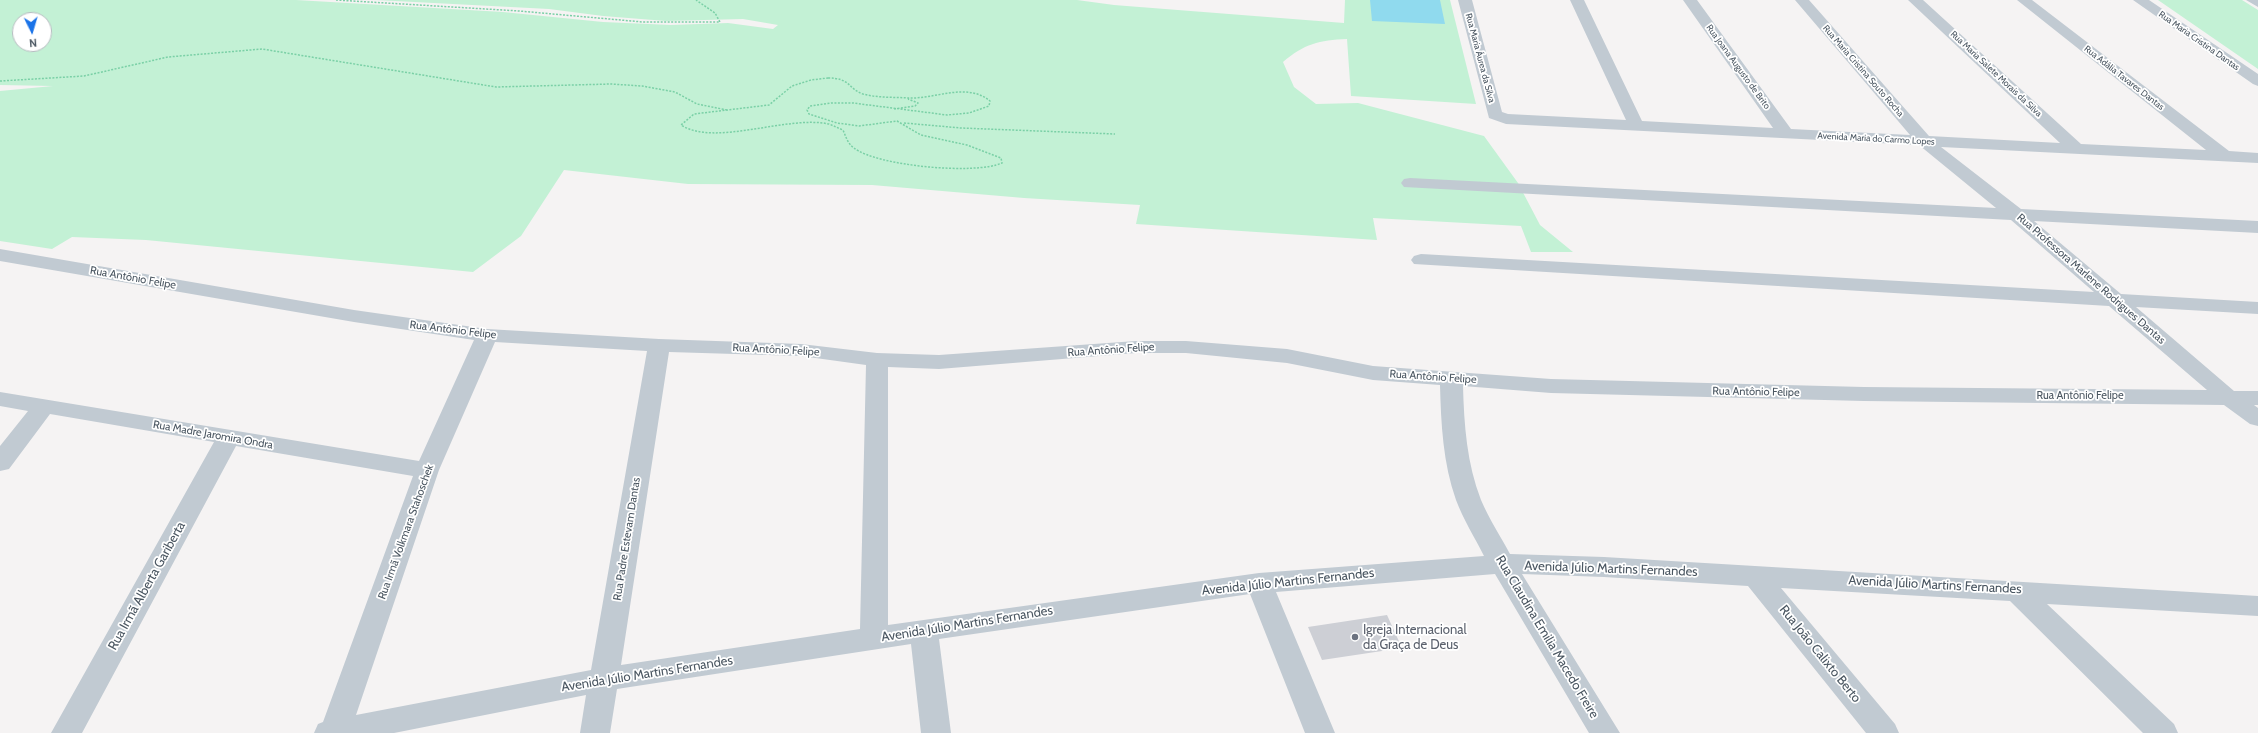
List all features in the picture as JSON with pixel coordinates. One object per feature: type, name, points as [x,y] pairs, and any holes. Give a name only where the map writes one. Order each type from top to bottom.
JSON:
[{"type":"street","name":"Rua Maria Áurea da Silva","points":[[1465,0],[1496,115]]},
{"type":"street","points":[[1577,0],[1637,127]]},
{"type":"street","name":"Rua Joana Augusto de Brito","points":[[1690,0],[1786,134]]},
{"type":"street","name":"Rua Maria Cristina Souto Rocha","points":[[1802,0],[1924,141]]},
{"type":"street","name":"Rua Maria Salete Morais da Silva","points":[[1915,0],[2077,149]]},
{"type":"street","name":"Rua Adália Tavares Dantas","points":[[2024,0],[2224,156]]},
{"type":"street","name":"Rua Maria Cristina Dantas","points":[[2140,0],[2258,81]]},
{"type":"street","points":[[2253,0],[2258,3]]},
{"type":"street","name":"Avenida Maria do Carmo Lopes","points":[[1496,115],[1516,121],[2258,158]]},
{"type":"street","name":"Rua Professora Marlene Rodrigues Dantas","points":[[1924,141],[2014,213],[2116,299],[2228,397],[2258,419]]},
{"type":"street","points":[[1410,183],[2014,213],[2258,227]]},
{"type":"street","name":"Rua Antônio Felipe","points":[[0,255],[354,316],[487,336],[659,345],[801,350],[877,360],[939,362],[1009,358],[1136,347],[1186,347],[1287,356],[1373,373],[1551,386],[1864,394],[2258,398]]},
{"type":"street","points":[[1421,260],[2258,308]]},
{"type":"street","name":"Rua Irmã Volkmara Stahoschek","points":[[332,732],[427,470],[487,336]]},
{"type":"street","name":"Rua Padre Estevam Dantas","points":[[594,733],[659,345]]},
{"type":"street","points":[[874,638],[877,360]]},
{"type":"street","name":"Rua Claudina Emilia Macedo Freire","points":[[1451,379],[1453,433],[1458,462],[1469,501],[1502,564],[1605,733]]},
{"type":"street","name":"Rua Madre Jaromira Ondra","points":[[0,400],[427,470]]},
{"type":"street","points":[[0,463],[44,406]]},
{"type":"street","name":"Rua Irmã Alberta Gariberta","points":[[66,733],[228,438]]},
{"type":"street","name":"Avenida Júlio Martins Fernandes","points":[[332,732],[604,679],[874,638],[1259,583],[1502,564],[1604,567],[2015,590],[2258,606]]},
{"type":"street","name":"Rua João Calixto Berto","points":[[1756,576],[1884,733]]},
{"type":"street","points":[[1259,583],[1320,733]]},
{"type":"street","points":[[2015,590],[2163,733]]},
{"type":"street","points":[[924,631],[936,733]]},
{"type":"path","points":[[336,0],[519,11],[644,22],[720,22],[714,13],[696,0]]},
{"type":"path","points":[[0,81],[77,77],[168,58],[262,49],[496,87],[611,84],[642,86],[675,92],[697,104],[727,110]]},
{"type":"path","points":[[904,123],[910,131],[917,134],[954,141],[990,153],[1001,158],[1002,163],[998,167],[989,168],[950,168],[893,161],[859,152],[848,144],[843,130],[834,125],[779,125],[703,133],[688,131],[681,125],[694,114],[769,105],[792,86],[811,80],[838,78],[848,82],[861,93],[868,95],[904,98],[958,91],[984,96],[990,101],[989,106],[966,114],[946,114],[888,109],[845,102],[819,103],[810,106],[807,110],[809,114],[828,121],[859,126],[892,121],[962,128],[1115,134]]},
{"type":"path","points":[[888,109],[915,106],[918,103],[904,98]]},
{"type":"green space","points":[[0,0],[296,0],[503,12],[603,22],[671,25],[728,23],[773,29],[778,25],[743,19],[666,21],[603,16],[549,9],[376,0],[1077,0],[1114,5],[1344,23],[1345,0],[1450,0],[1476,104],[1351,96],[1347,39],[1328,40],[1312,44],[1298,51],[1283,62],[1294,87],[1316,104],[1358,103],[1484,136],[1518,183],[1540,225],[1573,252],[1531,252],[1521,226],[1373,218],[1377,240],[1136,224],[1140,205],[1024,198],[872,185],[688,184],[564,170],[521,236],[473,272],[146,240],[72,237],[52,249],[0,241],[0,91],[53,86],[0,85]]},
{"type":"green space","points":[[2158,0],[2242,0],[2258,10],[2258,69]]},
{"type":"water","points":[[1370,0],[1440,0],[1445,24],[1372,21]]},
{"type":"building","name":"Igreja Internacional da Graça de Deus","points":[[1387,615],[1402,648],[1322,660],[1308,627]]},
{"type":"place","name":"Igreja Internacional da Graça de Deus","points":[[1355,637]]}]
